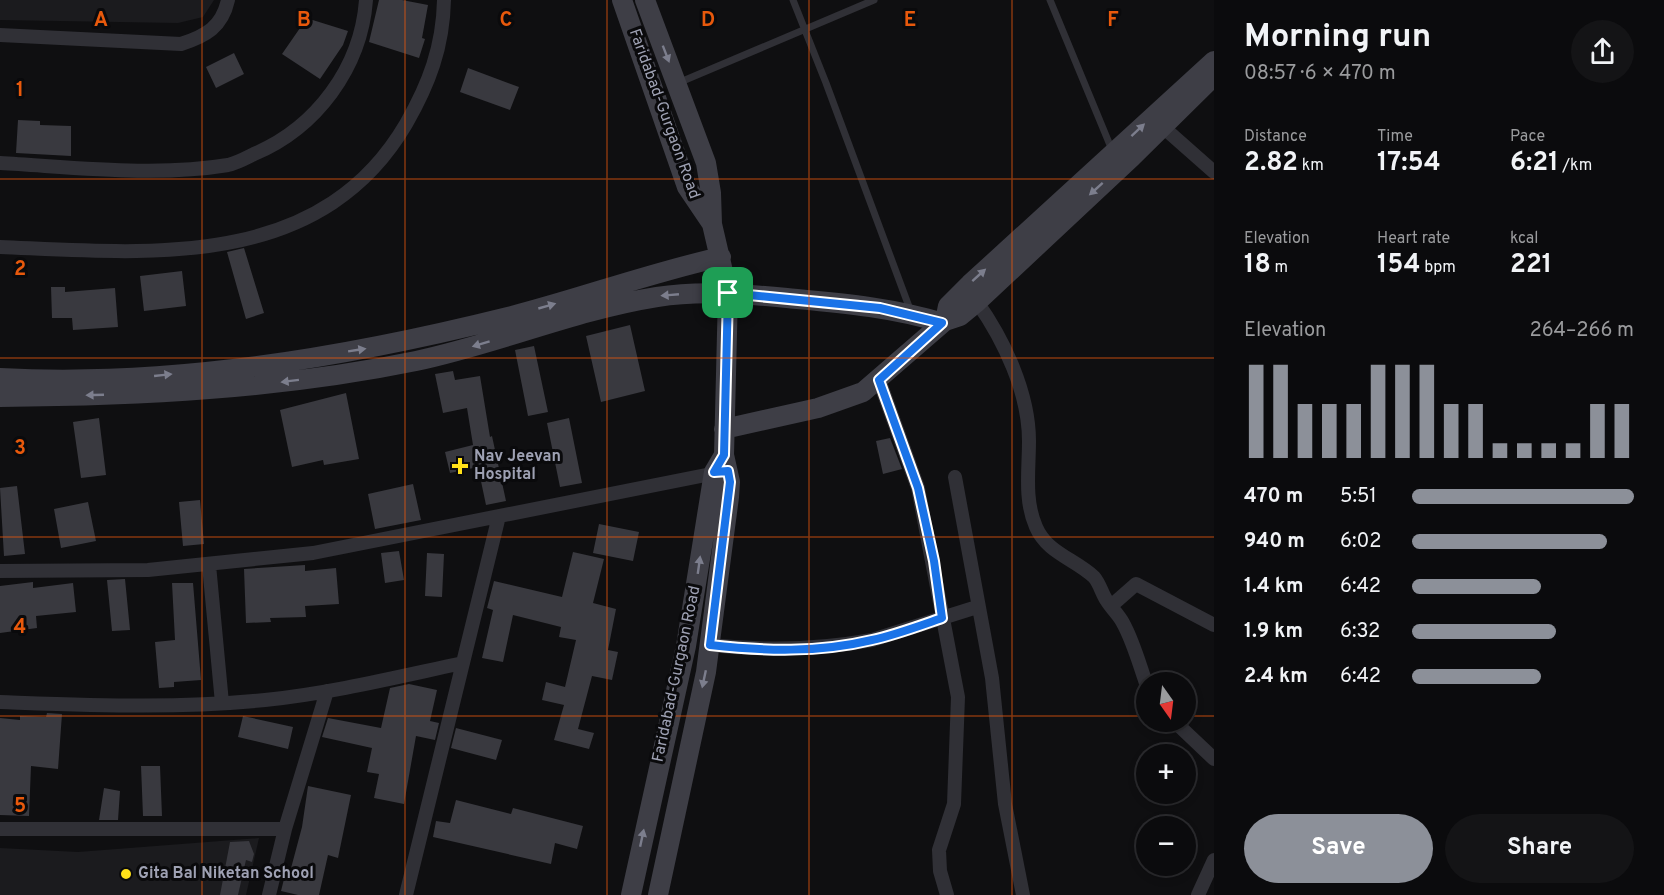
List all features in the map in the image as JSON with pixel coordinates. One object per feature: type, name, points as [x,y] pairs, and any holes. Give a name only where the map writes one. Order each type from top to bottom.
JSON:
[{"type":"street","points":[[0,35],[181,44],[201,38],[215,27],[224,17],[228,0]]},
{"type":"street","points":[[0,163],[177,169],[230,164],[262,151],[283,140],[320,109],[341,79],[360,37],[366,0]]},
{"type":"street","points":[[0,247],[165,251],[199,248],[265,233],[310,218],[362,181],[391,150],[429,81],[440,47],[444,0]]},
{"type":"street","name":"Faridabad-Gurgaon Road","points":[[622,0],[687,187],[712,224]]},
{"type":"street","name":"Faridabad-Gurgaon Road","points":[[631,895],[686,646],[722,466],[728,293],[722,257],[712,224],[711,193],[706,163],[678,83],[645,0]]},
{"type":"street","points":[[944,322],[948,306],[963,290],[1214,61]]},
{"type":"street","points":[[724,429],[848,400],[879,380],[944,322],[960,316],[977,302],[1214,76]]},
{"type":"street","points":[[1162,127],[1214,172]]},
{"type":"street","points":[[0,378],[148,377],[230,369],[365,349],[509,317],[722,257]]},
{"type":"street","points":[[0,396],[142,394],[245,386],[348,373],[437,356],[659,296],[728,293],[845,303],[912,314],[944,322]]},
{"type":"street","points":[[977,302],[992,324],[1020,392],[1028,429],[1028,494],[1031,516],[1037,530],[1066,560],[1094,577],[1123,622],[1142,672]]},
{"type":"street","points":[[879,380],[918,488],[934,561],[960,716],[954,804],[939,850],[940,871],[947,895]]},
{"type":"street","points":[[0,571],[148,570],[313,553],[499,516],[722,466]]},
{"type":"street","name":"Faridabad-Gurgaon Road","points":[[658,895],[710,645],[729,497],[722,466]]},
{"type":"street","points":[[955,477],[977,607],[992,678],[1005,804],[1023,895]]},
{"type":"street","points":[[406,895],[499,516]]},
{"type":"street","points":[[209,565],[222,703]]},
{"type":"street","points":[[1111,606],[1136,584],[1214,625]]},
{"type":"street","points":[[710,645],[763,650],[823,648],[872,640],[977,607]]},
{"type":"street","points":[[0,702],[132,706],[222,703],[327,691],[463,663]]},
{"type":"street","points":[[269,895],[285,829],[327,691]]},
{"type":"street","points":[[1186,732],[1214,759]]},
{"type":"street","points":[[0,830],[285,829]]},
{"type":"street","points":[[1198,895],[1214,860]]},
{"type":"lane","points":[[793,0],[912,314]]},
{"type":"lane","points":[[678,83],[874,0]]},
{"type":"lane","points":[[1050,0],[1114,152]]},
{"type":"shaded area","points":[[0,0],[214,0],[203,17],[178,23],[0,20]]},
{"type":"shaded area","name":"Gita Bal Niketan School","points":[[259,838],[246,895],[0,895],[0,848],[78,852]]},
{"type":"building","points":[[379,0],[402,0],[428,5],[422,38],[425,39],[419,58],[369,42]]},
{"type":"building","points":[[303,17],[348,31],[343,45],[320,79],[282,54],[300,28]]},
{"type":"building","points":[[234,53],[244,74],[216,88],[206,67]]},
{"type":"building","points":[[468,68],[519,87],[510,110],[460,92]]},
{"type":"building","points":[[18,120],[40,121],[40,125],[71,126],[71,156],[16,153]]},
{"type":"building","points":[[244,248],[264,313],[246,319],[227,252]]},
{"type":"building","points":[[182,271],[186,306],[144,311],[140,276]]},
{"type":"building","points":[[51,287],[65,287],[65,292],[115,288],[118,327],[73,330],[72,318],[52,318]]},
{"type":"building","points":[[630,325],[645,391],[601,402],[586,336]]},
{"type":"building","points":[[534,346],[548,412],[528,416],[515,350]]},
{"type":"building","points":[[453,371],[455,380],[480,376],[490,437],[492,436],[506,501],[486,505],[478,467],[450,473],[445,452],[473,445],[467,408],[443,413],[435,374]]},
{"type":"building","points":[[346,393],[359,459],[324,465],[323,460],[292,467],[280,410]]},
{"type":"building","points":[[99,418],[106,475],[81,478],[73,422]]},
{"type":"building","points":[[569,418],[582,483],[560,487],[547,423]]},
{"type":"building","points":[[890,438],[902,469],[883,474],[876,441]]},
{"type":"building","points":[[413,484],[421,520],[375,529],[368,494]]},
{"type":"building","points":[[17,486],[25,554],[4,556],[0,488]]},
{"type":"building","points":[[200,500],[204,544],[183,546],[179,502]]},
{"type":"building","points":[[88,502],[96,541],[61,548],[54,509]]},
{"type":"building","points":[[599,524],[639,532],[633,561],[593,553]]},
{"type":"building","points":[[399,551],[404,580],[385,583],[381,553]]},
{"type":"building","points":[[573,552],[604,559],[593,603],[616,609],[608,650],[618,652],[612,680],[592,676],[578,729],[594,733],[589,749],[554,740],[564,705],[542,700],[546,682],[565,687],[576,640],[559,637],[561,627],[513,615],[503,662],[482,658],[493,610],[487,608],[494,581],[562,597]]},
{"type":"building","points":[[427,553],[444,554],[442,597],[425,596]]},
{"type":"building","points":[[305,565],[305,571],[336,568],[339,604],[305,606],[306,617],[270,618],[271,622],[246,623],[244,569]]},
{"type":"building","points":[[125,579],[130,630],[112,631],[107,580]]},
{"type":"building","points":[[33,582],[33,588],[73,583],[76,612],[36,616],[37,628],[0,633],[0,586]]},
{"type":"building","points":[[172,583],[193,583],[201,680],[174,682],[174,687],[159,688],[155,642],[175,640]]},
{"type":"building","points":[[409,684],[437,690],[430,721],[439,723],[435,740],[416,736],[404,804],[374,798],[379,774],[367,772],[372,748],[322,737],[328,718],[381,728],[390,688]]},
{"type":"building","points":[[47,713],[62,714],[58,769],[31,766],[29,816],[0,815],[0,718],[20,720],[20,716],[46,717]]},
{"type":"building","points":[[243,716],[293,727],[288,749],[238,737]]},
{"type":"building","points":[[456,728],[502,740],[496,760],[451,748]]},
{"type":"building","points":[[141,766],[160,766],[162,816],[143,816]]},
{"type":"building","points":[[308,786],[351,795],[338,858],[328,855],[319,895],[298,895],[281,891],[286,871],[290,872],[302,827]]},
{"type":"building","points":[[104,788],[120,791],[118,820],[99,820]]},
{"type":"building","points":[[456,800],[511,814],[513,808],[583,826],[577,849],[555,843],[551,864],[433,837],[436,821],[450,823]]},
{"type":"building","points":[[249,841],[254,854],[252,862],[246,860],[238,895],[220,895],[230,842]]},
{"type":"place","name":"Nav Jeevan Hospital","points":[[460,466]]},
{"type":"place","name":"Gita Bal Niketan School","points":[[126,874]]},
{"type":"route","points":[[728,293],[898,310],[942,323],[879,380],[914,472],[934,561],[942,618],[872,640],[823,648],[763,650],[710,645],[730,482],[728,471],[714,472],[724,455],[728,293]]}]
